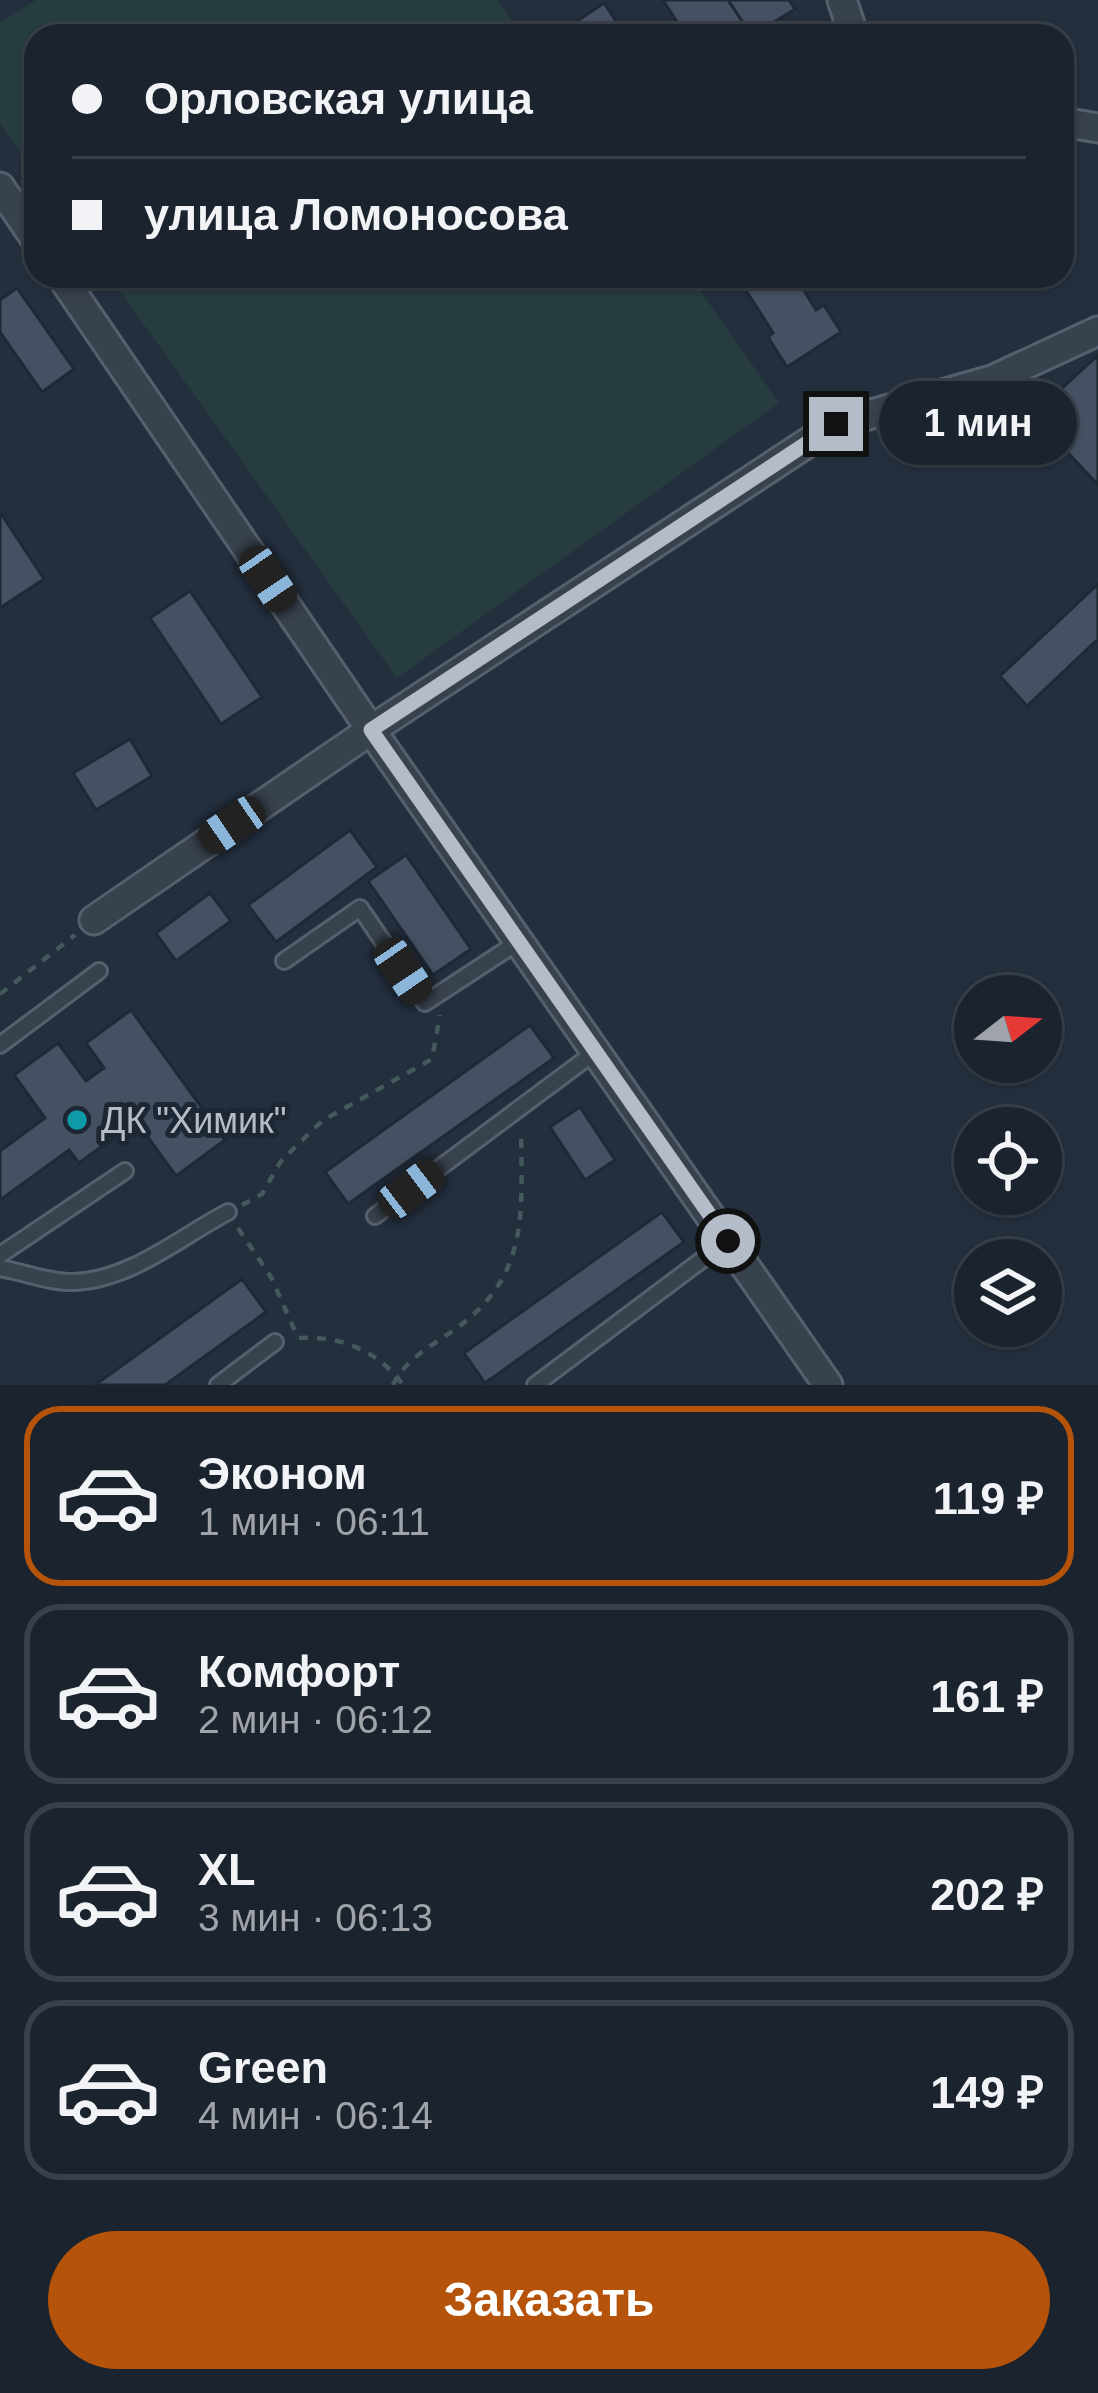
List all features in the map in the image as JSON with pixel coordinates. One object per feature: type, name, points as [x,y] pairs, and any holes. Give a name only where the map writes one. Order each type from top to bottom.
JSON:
[{"type":"street","points":[[0,187],[24,222]]},
{"type":"street","points":[[69,288],[828,1385]]},
{"type":"street","points":[[94,920],[371,730],[836,424],[992,380],[1098,331]]},
{"type":"lane","points":[[284,961],[360,908],[425,1003],[518,942]]},
{"type":"lane","points":[[0,1045],[99,971]]},
{"type":"lane","points":[[375,1216],[595,1052]]},
{"type":"lane","points":[[0,1255],[124,1171]]},
{"type":"lane","points":[[0,1268],[71,1283],[104,1276],[150,1258],[228,1212]]},
{"type":"lane","points":[[535,1385],[728,1241]]},
{"type":"lane","points":[[218,1385],[275,1342]]},
{"type":"path","points":[[0,994],[94,920]]},
{"type":"path","points":[[298,1338],[271,1276],[228,1212],[262,1194],[281,1161],[322,1121],[432,1059],[445,990]]},
{"type":"path","points":[[393,1385],[425,1348],[495,1297],[514,1258],[521,1181],[520,1107]]},
{"type":"path","points":[[275,1342],[326,1336],[357,1346],[403,1385]]},
{"type":"green space","points":[[36,0],[498,0],[515,24],[24,24],[24,157],[0,124],[0,23]]},
{"type":"green space","points":[[118,288],[698,288],[779,403],[397,678]]},
{"type":"building","points":[[663,0],[728,0],[744,24],[678,24]]},
{"type":"building","points":[[728,0],[789,0],[795,9],[771,24],[744,24]]},
{"type":"building","points":[[604,3],[618,24],[573,24]]},
{"type":"building","points":[[17,288],[74,369],[42,392],[0,332],[0,300]]},
{"type":"building","points":[[745,288],[802,288],[816,310],[824,305],[841,332],[787,367],[768,337],[773,333]]},
{"type":"building","points":[[1098,355],[1098,485],[1033,415]]},
{"type":"building","points":[[0,512],[44,579],[0,608]]},
{"type":"building","points":[[1098,584],[1098,639],[1027,706],[1000,676]]},
{"type":"building","points":[[190,591],[262,697],[221,724],[150,618]]},
{"type":"building","points":[[130,739],[152,776],[96,810],[73,773]]},
{"type":"building","points":[[350,830],[377,867],[276,942],[248,905]]},
{"type":"building","points":[[406,855],[471,949],[433,975],[368,881]]},
{"type":"building","points":[[210,893],[231,921],[176,961],[156,933]]},
{"type":"building","name":"ДК \"Химик\"","points":[[131,1010],[225,1140],[176,1176],[129,1111],[116,1120],[123,1131],[79,1163],[69,1150],[0,1200],[0,1151],[45,1118],[14,1075],[58,1043],[86,1081],[104,1068],[86,1043]]},
{"type":"building","points":[[530,1025],[554,1058],[348,1204],[325,1172]]},
{"type":"building","points":[[580,1107],[615,1160],[585,1180],[550,1127]]},
{"type":"building","points":[[662,1212],[684,1242],[485,1383],[464,1353]]},
{"type":"building","points":[[242,1279],[266,1312],[165,1385],[95,1385]]},
{"type":"place","name":"ДК \"Химик\"","points":[[77,1120]]},
{"type":"route","points":[[728,1241],[371,730],[836,424]]}]
